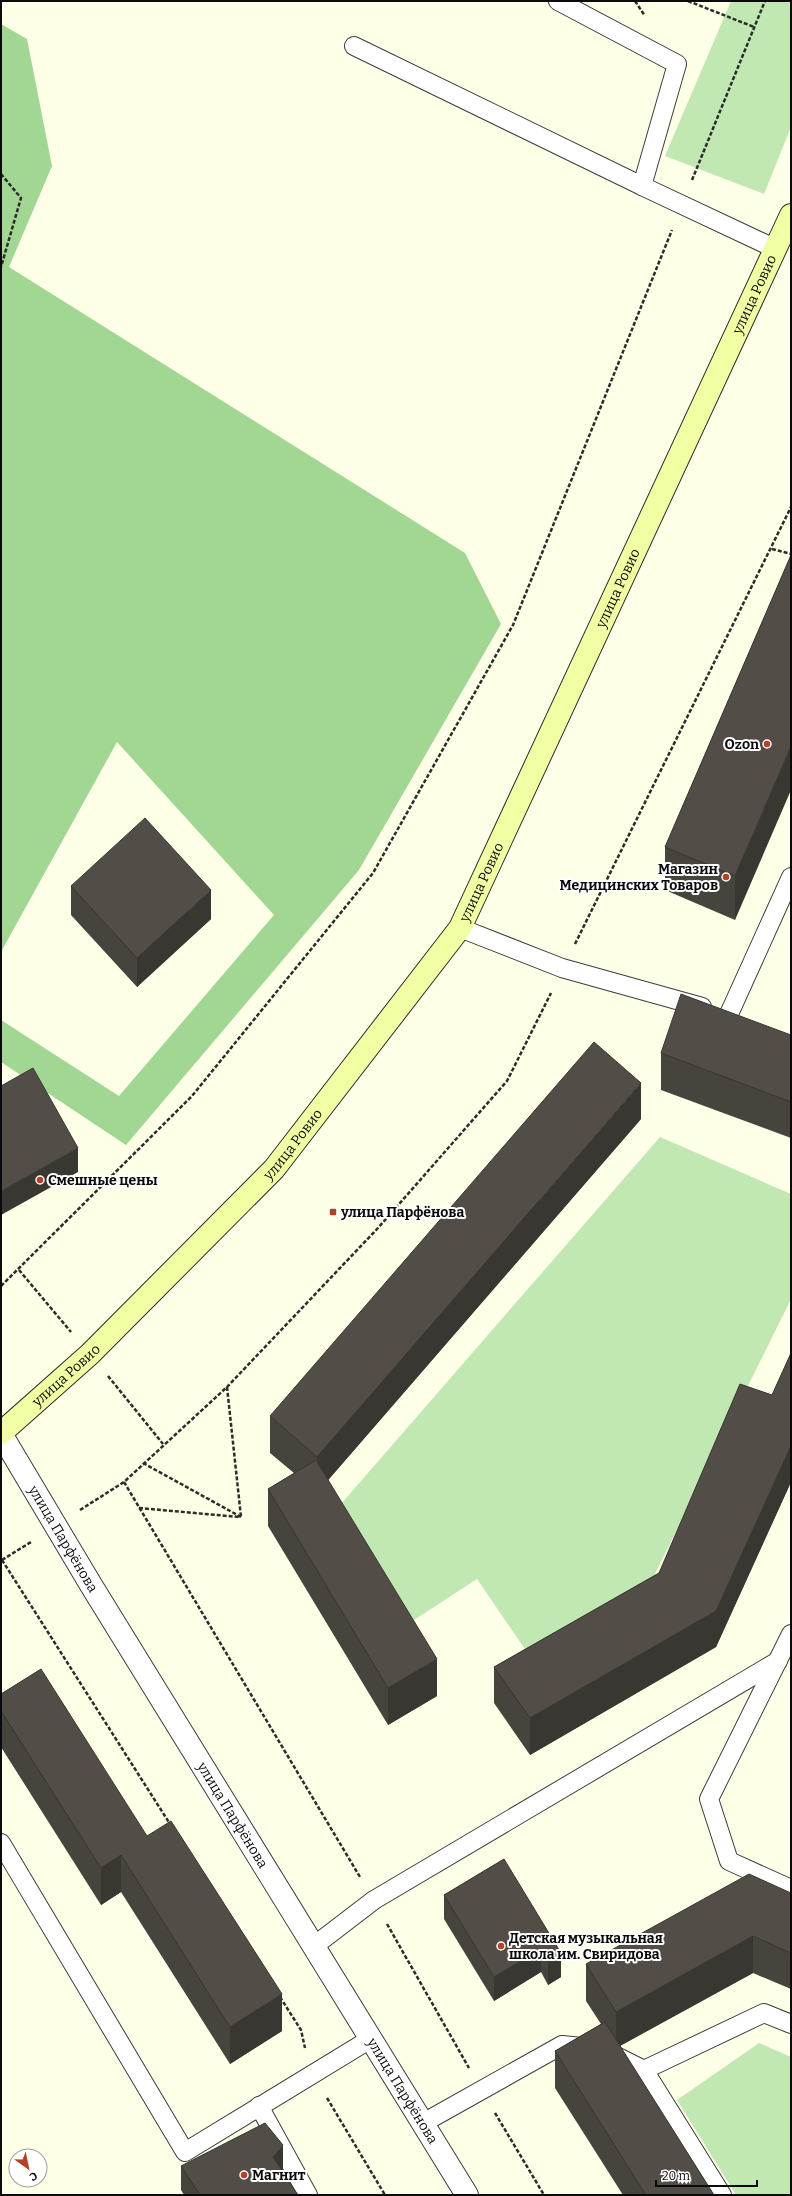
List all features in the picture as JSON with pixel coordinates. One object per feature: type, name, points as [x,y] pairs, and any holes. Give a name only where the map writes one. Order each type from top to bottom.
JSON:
[{"type":"main road","name":"улица Ровио","points":[[1,1433],[90,1354],[274,1169],[460,928],[791,215]]},
{"type":"street","name":"улица Парфёнова","points":[[1,1433],[91,1585],[372,2038],[467,2195]]},
{"type":"lane","points":[[558,1],[677,64],[642,186]]},
{"type":"lane","points":[[354,46],[642,186],[776,249]]},
{"type":"lane","points":[[460,928],[562,968],[736,1017],[791,877]]},
{"type":"lane","points":[[791,1634],[709,1799],[729,1861],[791,1889]]},
{"type":"lane","points":[[314,1946],[374,1900],[778,1661]]},
{"type":"lane","points":[[1,1843],[185,2152],[312,2073],[372,2038]]},
{"type":"lane","points":[[644,2070],[764,2013],[791,2024]]},
{"type":"lane","points":[[423,2123],[562,2045],[602,2049],[644,2070],[722,2195]]},
{"type":"lane","points":[[259,2106],[308,2195]]},
{"type":"path","points":[[688,1],[754,27]]},
{"type":"path","points":[[1,1286],[192,1096],[373,873],[513,625],[765,1]]},
{"type":"path","points":[[1,174],[21,198],[1,267]]},
{"type":"path","points":[[544,2195],[482,2090],[374,1900],[124,1482],[227,1387],[378,1228],[507,1081],[772,549],[791,507]]},
{"type":"path","points":[[772,549],[791,554]]},
{"type":"path","points":[[227,1387],[241,1517]]},
{"type":"path","points":[[143,1463],[241,1517]]},
{"type":"path","points":[[139,1508],[241,1517]]},
{"type":"path","points":[[1,1561],[173,1829]]},
{"type":"path","points":[[279,1997],[301,2030],[312,2073],[385,2195]]},
{"type":"green space","points":[[731,1],[791,1],[791,127],[764,194],[665,156]]},
{"type":"green space","points":[[1,24],[27,39],[52,166],[9,267],[465,553],[501,624],[359,870],[126,1145],[1,1062],[1,1020],[119,1096],[274,915],[117,742],[1,952]]},
{"type":"green space","points":[[660,1137],[791,1194],[791,1299],[652,1580],[527,1652],[477,1579],[414,1620],[341,1504]]},
{"type":"green space","points":[[759,2043],[791,2057],[791,2195],[736,2195],[677,2100]]},
{"type":"building","points":[[791,555],[791,746],[735,876],[665,847]]},
{"type":"building","points":[[145,818],[211,890],[137,958],[71,886]]},
{"type":"building","points":[[681,994],[791,1035],[791,1102],[661,1053]]},
{"type":"building","points":[[594,1042],[641,1083],[317,1457],[270,1416]]},
{"type":"building","points":[[33,1068],[78,1148],[1,1191],[1,1086]]},
{"type":"building","points":[[791,1353],[791,1446],[716,1611],[530,1718],[494,1667],[659,1573],[740,1384],[772,1395]]},
{"type":"building","points":[[316,1460],[437,1659],[388,1688],[268,1489]]},
{"type":"building","points":[[41,1669],[147,1836],[171,1821],[282,1994],[230,2027],[121,1855],[101,1868],[1,1711],[1,1694]]},
{"type":"building","name":"Детская музыкальная школа им. Свиридова","points":[[504,1859],[561,1953],[548,1961],[541,1949],[494,1977],[444,1895]]},
{"type":"building","points":[[749,1874],[791,1893],[791,1953],[753,1936],[616,2012],[586,1964]]},
{"type":"building","points":[[605,2022],[714,2195],[646,2195],[555,2051]]},
{"type":"building","points":[[265,2123],[283,2145],[273,2157],[298,2195],[200,2195],[181,2166]]},
{"type":"place","name":"Ozon","points":[[767,744]]},
{"type":"place","name":"Магазин Медицинских Товаров","points":[[726,877]]},
{"type":"place","name":"Смешные цены","points":[[40,1180]]},
{"type":"place","name":"улица Парфёнова","points":[[333,1212]]},
{"type":"place","name":"Детская музыкальная школа им. Свиридова","points":[[501,1946]]},
{"type":"place","name":"Магнит","points":[[244,2175]]}]
